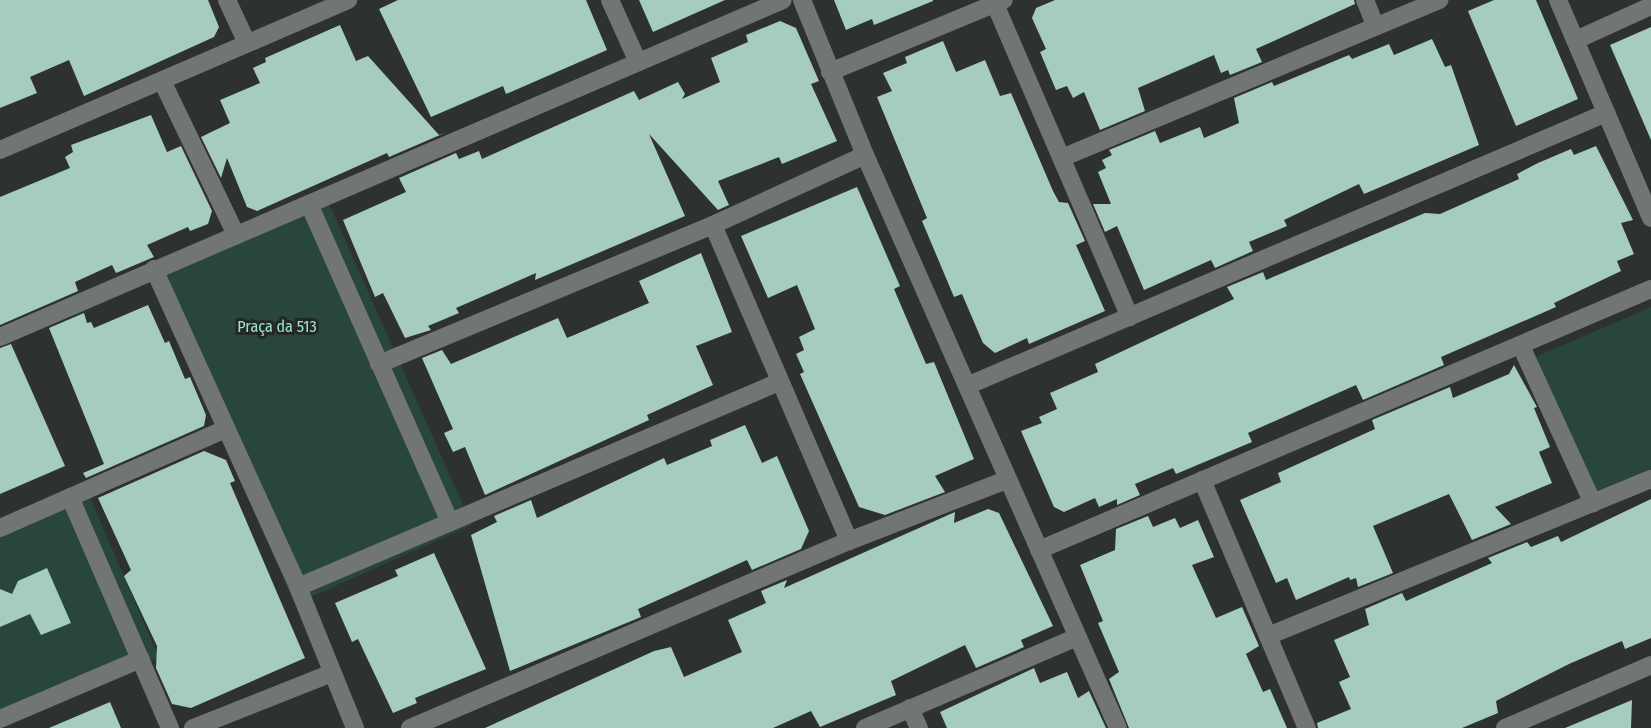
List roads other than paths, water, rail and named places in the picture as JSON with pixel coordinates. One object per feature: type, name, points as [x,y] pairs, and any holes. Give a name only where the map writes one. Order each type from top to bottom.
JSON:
[{"type":"street","points":[[228,0],[247,44]]},
{"type":"street","points":[[0,150],[163,83],[348,0]]},
{"type":"street","points":[[610,0],[638,62]]},
{"type":"street","points":[[0,336],[783,0]]},
{"type":"street","points":[[802,0],[865,155],[969,385],[1006,480],[1118,728]]},
{"type":"street","points":[[1365,0],[1375,25]]},
{"type":"street","points":[[1064,157],[1439,0]]},
{"type":"street","points":[[1558,0],[1651,218]]},
{"type":"street","points":[[830,72],[1000,2],[1130,317]]},
{"type":"street","points":[[1576,40],[1651,6]]},
{"type":"street","points":[[163,83],[236,235]]},
{"type":"street","points":[[969,385],[1606,113]]},
{"type":"street","points":[[379,364],[713,225],[865,155]]},
{"type":"street","points":[[309,204],[450,522]]},
{"type":"street","points":[[713,225],[849,541]]},
{"type":"street","points":[[154,269],[298,587],[355,728]]},
{"type":"street","points":[[1039,550],[1651,289]]},
{"type":"street","points":[[1521,346],[1593,503]]},
{"type":"street","points":[[298,587],[779,382]]},
{"type":"street","points":[[0,528],[226,429]]},
{"type":"street","points":[[1268,636],[1651,479]]},
{"type":"street","points":[[410,728],[849,541],[1006,480]]},
{"type":"street","points":[[1202,480],[1307,728]]},
{"type":"street","points":[[70,496],[170,728]]},
{"type":"street","points":[[866,728],[1077,637]]},
{"type":"street","points":[[0,719],[141,660]]},
{"type":"street","points":[[1504,728],[1651,665]]},
{"type":"street","points":[[194,728],[332,673]]},
{"type":"street","points":[[910,708],[919,728]]},
{"type":"park label","name":"Praça da 513","points":[[277,327]]}]
